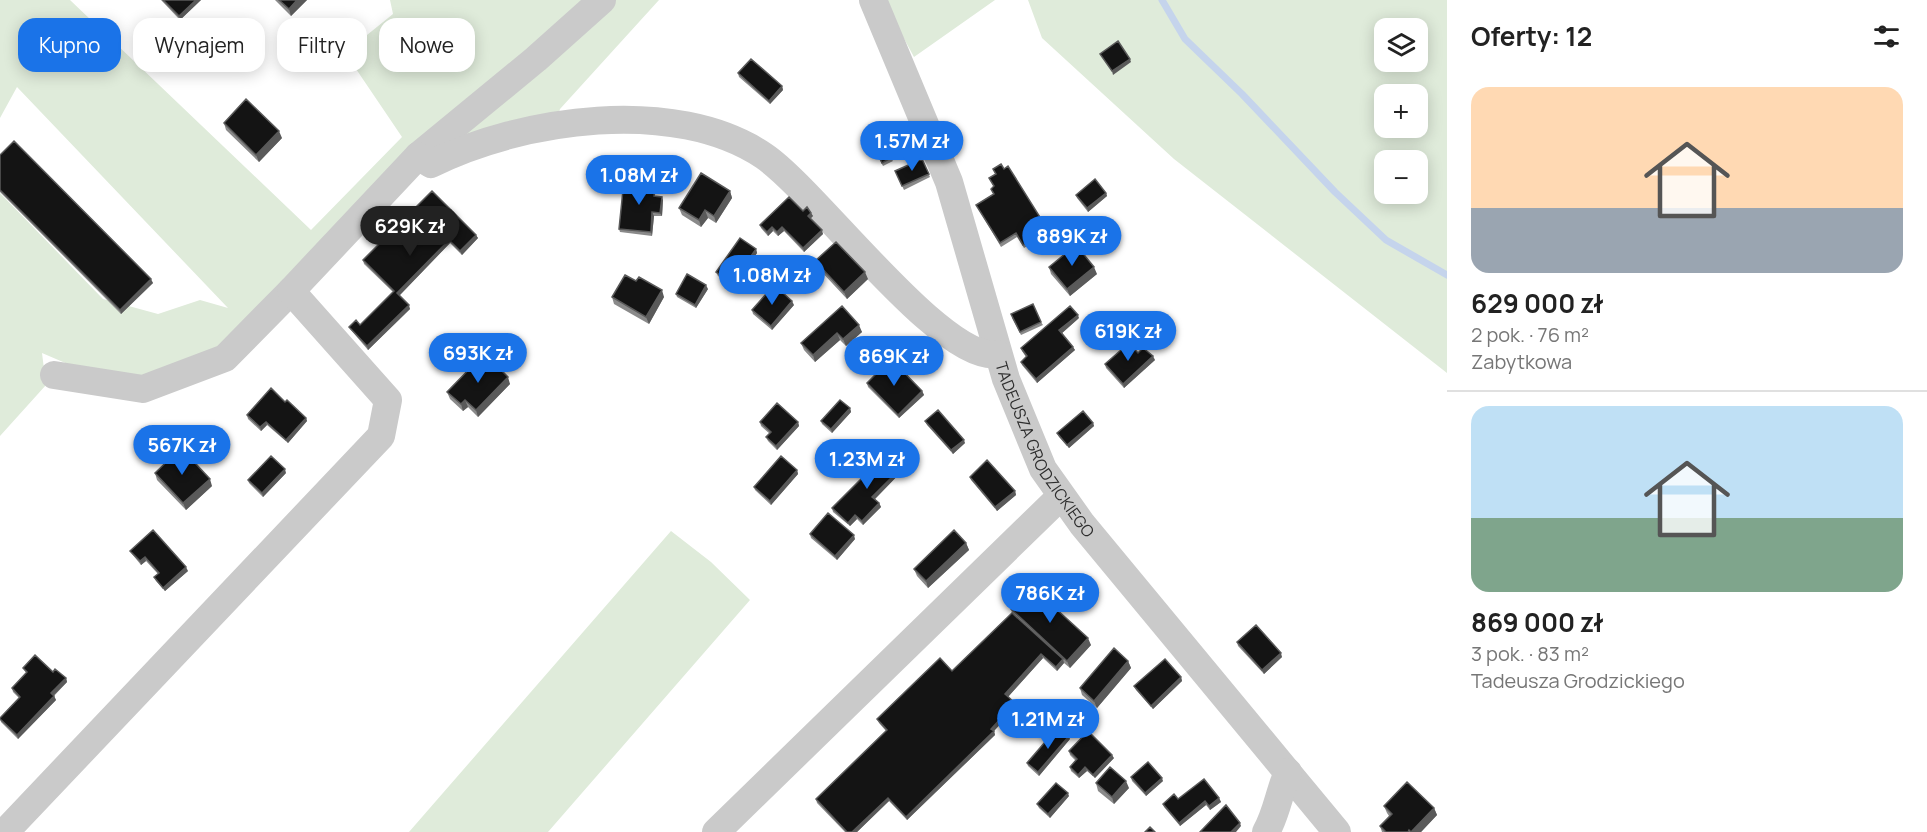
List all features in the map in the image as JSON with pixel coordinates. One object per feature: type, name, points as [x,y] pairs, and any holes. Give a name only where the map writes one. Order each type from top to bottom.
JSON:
[{"type":"street","points":[[54,375],[143,389],[225,358],[418,156],[536,59],[602,0]]},
{"type":"street","name":"TADEUSZA GRODZICKIEGO","points":[[873,0],[949,182],[998,354],[1034,452],[1061,496],[1336,832]]},
{"type":"street","points":[[418,156],[431,164],[488,141],[536,128],[588,121],[630,120],[674,124],[739,141],[764,156],[791,178],[900,294],[967,348],[987,356],[998,354]]},
{"type":"street","points":[[5,832],[381,436],[388,400],[291,291]]},
{"type":"street","points":[[716,832],[1061,496]]},
{"type":"street","points":[[1266,832],[1273,819],[1281,788],[1288,772]]},
{"type":"green space","points":[[0,0],[70,0],[89,18],[18,18],[18,72],[121,72],[121,49],[133,60],[133,72],[145,72],[311,230],[402,137],[358,72],[367,72],[367,35],[379,25],[379,72],[475,72],[475,18],[388,18],[393,14],[390,0],[659,0],[560,109],[552,135],[418,165],[226,344],[142,382],[77,368],[42,353],[46,385],[0,436],[0,193],[103,299],[158,314],[200,300],[228,308],[17,87],[0,118]]},
{"type":"green space","points":[[883,0],[995,0],[914,57]]},
{"type":"green space","points":[[1028,0],[1447,0],[1447,373],[1174,159],[1042,38]]},
{"type":"green space","points":[[671,531],[711,562],[750,600],[548,832],[409,832]]},
{"type":"building","points":[[163,0],[196,0],[179,16]]},
{"type":"building","points":[[279,0],[297,0],[289,9]]},
{"type":"building","points":[[1118,41],[1130,59],[1112,71],[1100,54]]},
{"type":"building","points":[[751,59],[782,86],[769,101],[738,73]]},
{"type":"building","points":[[246,99],[279,131],[256,155],[224,123]]},
{"type":"building","points":[[14,141],[151,279],[120,310],[0,190],[0,155]]},
{"type":"building","points":[[884,144],[891,158],[882,163],[875,148]]},
{"type":"building","points":[[922,159],[929,174],[902,186],[895,171]]},
{"type":"building","points":[[1001,164],[1004,169],[1008,166],[1048,230],[1023,245],[1016,233],[1000,243],[976,205],[994,194],[991,189],[994,186],[989,178],[996,174],[993,169]]},
{"type":"building","points":[[701,173],[730,191],[714,216],[705,210],[699,220],[679,208]]},
{"type":"building","points":[[1095,179],[1106,193],[1087,208],[1076,195]]},
{"type":"building","points":[[624,180],[655,183],[654,196],[662,197],[660,213],[652,212],[651,232],[619,229]]},
{"type":"building","points":[[432,191],[476,235],[460,251],[449,240],[397,293],[409,305],[367,346],[349,327],[356,320],[360,325],[394,291],[363,260]]},
{"type":"building","points":[[789,197],[803,211],[807,207],[811,213],[808,216],[822,230],[803,248],[782,227],[777,232],[772,227],[767,232],[760,225]]},
{"type":"building","points":[[740,238],[756,249],[732,283],[716,272]]},
{"type":"building","points":[[836,242],[865,272],[844,292],[815,261]]},
{"type":"building","points":[[1076,245],[1094,267],[1067,289],[1049,267]]},
{"type":"building","points":[[687,274],[706,285],[695,305],[676,294]]},
{"type":"building","points":[[625,275],[636,281],[639,277],[662,290],[646,317],[612,297]]},
{"type":"building","points":[[774,285],[792,301],[771,326],[752,310]]},
{"type":"building","points":[[1033,304],[1041,322],[1020,332],[1011,314]]},
{"type":"building","points":[[842,306],[859,325],[843,339],[837,333],[813,355],[801,343]]},
{"type":"building","points":[[1070,306],[1078,315],[1059,330],[1073,347],[1036,379],[1021,362],[1027,356],[1021,348]]},
{"type":"building","points":[[1129,343],[1138,353],[1143,348],[1153,356],[1123,384],[1105,364]]},
{"type":"building","points":[[480,358],[489,366],[493,362],[508,377],[476,410],[465,400],[461,404],[447,392]]},
{"type":"building","points":[[891,359],[922,391],[898,415],[867,383]]},
{"type":"building","points":[[271,388],[306,418],[286,440],[266,422],[260,427],[247,415]]},
{"type":"building","points":[[840,400],[850,408],[831,429],[821,421]]},
{"type":"building","points":[[777,403],[798,422],[776,446],[766,437],[771,432],[760,422]]},
{"type":"building","points":[[938,410],[964,440],[951,450],[925,421]]},
{"type":"building","points":[[1083,411],[1093,423],[1067,445],[1057,433]]},
{"type":"building","points":[[181,448],[210,479],[183,503],[155,473]]},
{"type":"building","points":[[889,451],[903,466],[872,497],[879,503],[862,521],[855,515],[848,523],[832,508]]},
{"type":"building","points":[[271,456],[285,469],[262,493],[248,480]]},
{"type":"building","points":[[781,456],[797,470],[770,501],[754,487]]},
{"type":"building","points":[[987,460],[1015,491],[995,507],[970,477]]},
{"type":"building","points":[[828,513],[854,535],[835,556],[810,534]]},
{"type":"building","points":[[153,530],[186,567],[163,588],[154,577],[159,573],[145,557],[140,561],[130,551]]},
{"type":"building","points":[[954,530],[966,543],[926,581],[914,569]]},
{"type":"building","points":[[1032,587],[1088,638],[1067,661],[1011,609]]},
{"type":"building","points":[[1012,613],[1063,659],[1056,667],[1041,654],[1005,694],[1015,703],[991,729],[994,731],[906,817],[888,798],[852,832],[847,832],[816,799],[887,730],[877,719],[940,658],[952,671]]},
{"type":"building","points":[[1256,625],[1281,653],[1262,670],[1237,642]]},
{"type":"building","points":[[1114,648],[1128,661],[1094,701],[1080,688]]},
{"type":"building","points":[[35,655],[53,672],[55,669],[66,678],[51,693],[54,696],[17,735],[0,718],[20,697],[12,688],[27,672],[23,668]]},
{"type":"building","points":[[1165,659],[1181,677],[1151,706],[1134,686]]},
{"type":"building","points":[[1058,727],[1069,736],[1038,772],[1027,763]]},
{"type":"building","points":[[1088,731],[1112,755],[1093,775],[1085,767],[1078,775],[1070,767],[1077,759],[1069,751]]},
{"type":"building","points":[[1148,762],[1162,778],[1145,793],[1131,777]]},
{"type":"building","points":[[1110,767],[1126,781],[1112,797],[1096,783]]},
{"type":"building","points":[[1204,779],[1219,798],[1209,806],[1205,801],[1179,823],[1163,804],[1174,794],[1178,799]]},
{"type":"building","points":[[1407,782],[1434,808],[1411,832],[1409,830],[1408,832],[1386,832],[1380,826],[1392,814],[1384,806]]},
{"type":"building","points":[[1056,783],[1068,793],[1048,814],[1037,804]]},
{"type":"building","points":[[1226,805],[1240,823],[1231,832],[1200,832]]},
{"type":"building","points":[[1150,827],[1155,832],[1145,832]]},
{"type":"waterway","points":[[1162,0],[1185,39],[1242,94],[1335,192],[1386,240],[1447,275]]}]
